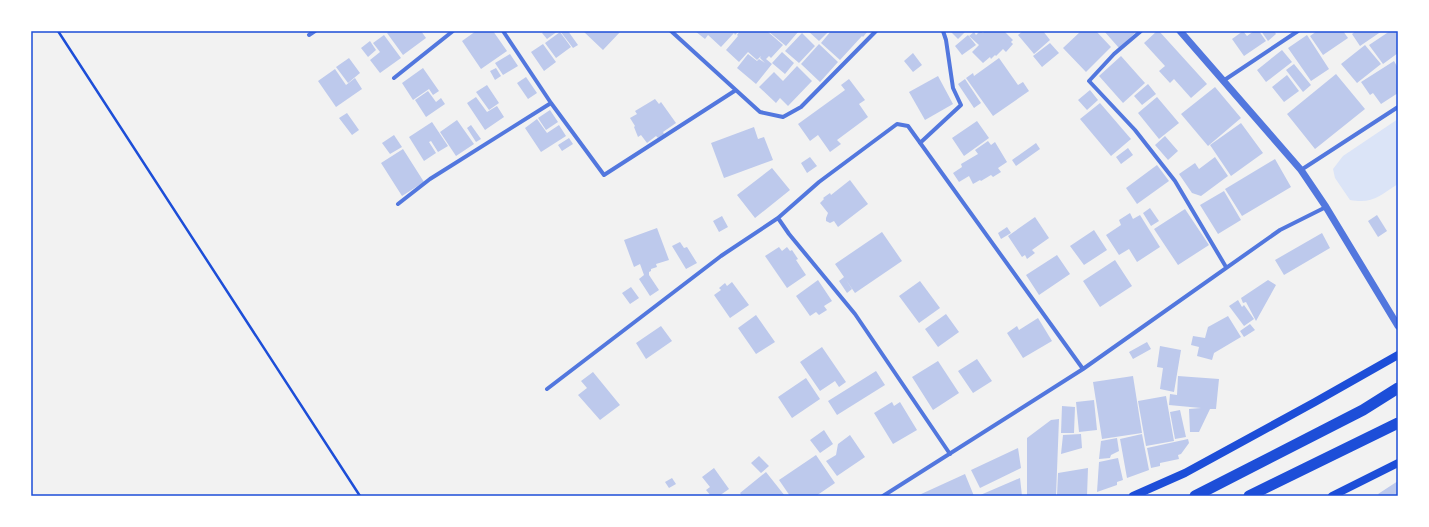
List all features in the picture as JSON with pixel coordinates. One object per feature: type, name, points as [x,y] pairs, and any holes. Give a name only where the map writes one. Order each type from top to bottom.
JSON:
[{"type":"highway","points":[[1195,496],[1363,410],[1398,388]]},
{"type":"highway","points":[[1249,496],[1398,423]]},
{"type":"main road","points":[[1133,496],[1185,473],[1316,402],[1398,355]]},
{"type":"main road","points":[[1332,496],[1398,463]]},
{"type":"street","points":[[309,35],[314,31]]},
{"type":"street","points":[[394,78],[453,31]]},
{"type":"street","points":[[503,31],[551,103],[604,175],[736,90]]},
{"type":"street","points":[[671,31],[760,112],[783,117],[801,106],[876,31]]},
{"type":"street","points":[[920,143],[961,105],[953,88],[946,40],[943,31]]},
{"type":"street","points":[[1141,31],[1114,54],[1089,81],[1135,130],[1175,181],[1226,268]]},
{"type":"street","points":[[1180,31],[1301,170],[1326,207],[1398,326]]},
{"type":"street","points":[[1223,81],[1298,31]]},
{"type":"street","points":[[398,204],[430,179],[551,103]]},
{"type":"street","points":[[1301,170],[1398,107]]},
{"type":"street","points":[[547,388],[721,256],[778,218],[819,182],[897,124],[908,126],[1083,369]]},
{"type":"street","points":[[884,496],[1083,369],[1280,230],[1326,207]]},
{"type":"street","points":[[778,218],[789,234],[855,314],[950,454]]},
{"type":"path","points":[[58,31],[360,496]]},
{"type":"shaded area","points":[[1398,119],[1398,184],[1376,198],[1370,200],[1350,200],[1335,178],[1333,169],[1343,156]]},
{"type":"building","points":[[390,31],[421,31],[426,38],[403,55],[387,33]]},
{"type":"building","points":[[476,31],[493,31],[507,51],[481,69],[462,41]]},
{"type":"building","points":[[544,31],[558,31],[547,39],[542,33]]},
{"type":"building","points":[[560,31],[568,31],[578,45],[573,48]]},
{"type":"building","points":[[583,31],[621,31],[603,50]]},
{"type":"building","points":[[695,31],[739,31],[735,35],[734,33],[721,47],[708,35],[705,39]]},
{"type":"building","points":[[740,31],[767,31],[783,45],[771,58],[769,56],[766,59],[772,64],[756,84],[737,68],[748,54],[757,61],[759,59],[765,63],[760,58],[761,56],[757,60],[748,52],[739,62],[726,50],[738,36],[737,35]]},
{"type":"building","points":[[768,31],[797,31],[798,32],[786,46]]},
{"type":"building","points":[[808,31],[829,31],[819,41]]},
{"type":"building","points":[[831,31],[868,31],[840,60],[821,43]]},
{"type":"building","points":[[950,31],[963,31],[965,32],[958,39]]},
{"type":"building","points":[[980,31],[983,33],[985,31],[1004,31],[1013,40],[1011,42],[1013,44],[1006,52],[1003,49],[996,56],[995,55],[991,59],[990,57],[983,63],[972,52],[979,45],[969,36],[974,32],[976,35]]},
{"type":"building","points":[[1023,31],[1043,31],[1050,40],[1034,54],[1018,35]]},
{"type":"building","points":[[1081,31],[1096,31],[1111,47],[1086,72],[1063,48]]},
{"type":"building","points":[[1104,31],[1137,31],[1119,48]]},
{"type":"building","points":[[1157,31],[1159,31],[1207,84],[1191,98],[1174,79],[1170,83],[1159,71],[1165,66],[1144,43]]},
{"type":"building","points":[[1243,31],[1247,36],[1254,31],[1259,31],[1266,41],[1244,56],[1232,39]]},
{"type":"building","points":[[1261,31],[1274,31],[1276,34],[1268,41]]},
{"type":"building","points":[[1317,31],[1343,31],[1348,38],[1323,55],[1310,36]]},
{"type":"building","points":[[1356,31],[1382,31],[1360,46],[1352,34]]},
{"type":"building","points":[[1390,31],[1395,31],[1398,36],[1398,53],[1383,64],[1369,45]]},
{"type":"building","points":[[560,32],[571,47],[556,58],[545,43]]},
{"type":"building","points":[[802,33],[815,46],[799,63],[785,51]]},
{"type":"building","points":[[384,35],[401,58],[380,73],[370,60],[380,52],[373,43]]},
{"type":"building","points":[[968,35],[976,45],[962,55],[955,46]]},
{"type":"building","points":[[1307,35],[1329,69],[1311,81],[1288,48]]},
{"type":"building","points":[[370,41],[376,50],[368,57],[361,48]]},
{"type":"building","points":[[1050,43],[1059,53],[1042,67],[1033,56]]},
{"type":"building","points":[[543,44],[556,62],[544,71],[531,52]]},
{"type":"building","points":[[819,44],[838,62],[820,82],[801,64]]},
{"type":"building","points":[[1365,45],[1381,64],[1357,83],[1341,64]]},
{"type":"building","points":[[1282,50],[1292,62],[1266,82],[1257,70]]},
{"type":"building","points":[[782,52],[794,63],[785,74],[772,63]]},
{"type":"building","points":[[913,53],[922,65],[913,72],[904,61]]},
{"type":"building","points":[[510,54],[518,66],[503,75],[495,63]]},
{"type":"building","points":[[1121,56],[1145,83],[1123,103],[1099,76]]},
{"type":"building","points":[[349,58],[360,73],[348,83],[336,67]]},
{"type":"building","points":[[999,58],[1018,85],[1023,82],[1029,91],[993,116],[966,78],[973,73],[974,76]]},
{"type":"building","points":[[1394,61],[1398,68],[1398,93],[1381,104],[1373,93],[1370,95],[1361,82]]},
{"type":"building","points":[[1294,64],[1311,85],[1303,92],[1286,70]]},
{"type":"building","points":[[797,66],[812,81],[788,106],[780,98],[776,103],[759,87],[774,72],[783,81]]},
{"type":"building","points":[[423,68],[439,91],[433,95],[429,89],[413,100],[402,83]]},
{"type":"building","points":[[496,68],[501,76],[495,80],[490,71]]},
{"type":"building","points":[[335,69],[346,85],[355,78],[362,89],[336,107],[318,81]]},
{"type":"building","points":[[1336,74],[1365,109],[1315,149],[1287,114]]},
{"type":"building","points":[[1287,75],[1299,91],[1284,102],[1272,87]]},
{"type":"building","points":[[938,76],[953,104],[925,120],[909,92]]},
{"type":"building","points":[[526,77],[537,93],[528,99],[517,83]]},
{"type":"building","points":[[849,79],[865,100],[859,104],[868,117],[837,140],[841,144],[830,152],[818,135],[810,141],[798,124],[845,90],[841,85]]},
{"type":"building","points":[[965,79],[981,103],[974,108],[958,84]]},
{"type":"building","points":[[1148,84],[1156,94],[1142,105],[1134,96]]},
{"type":"building","points":[[487,85],[499,103],[489,110],[476,92]]},
{"type":"building","points":[[1215,87],[1241,118],[1208,146],[1181,114]]},
{"type":"building","points":[[1090,90],[1098,100],[1087,110],[1078,100]]},
{"type":"building","points":[[428,91],[436,102],[441,98],[445,104],[426,117],[415,100]]},
{"type":"building","points":[[476,97],[487,112],[497,106],[504,117],[485,130],[467,103]]},
{"type":"building","points":[[1157,97],[1179,123],[1159,139],[1138,113]]},
{"type":"building","points":[[655,99],[659,104],[661,102],[676,123],[663,132],[664,134],[658,138],[656,136],[647,143],[641,135],[638,137],[634,127],[635,126],[630,118],[637,114],[635,111]]},
{"type":"building","points":[[1100,103],[1131,139],[1111,156],[1080,119]]},
{"type":"building","points":[[550,110],[558,122],[546,130],[538,118]]},
{"type":"building","points":[[347,113],[359,130],[352,135],[339,118]]},
{"type":"building","points":[[537,119],[547,133],[559,125],[566,136],[541,152],[525,128]]},
{"type":"building","points":[[457,120],[474,144],[456,156],[440,132]]},
{"type":"building","points":[[977,121],[989,138],[964,156],[952,138]]},
{"type":"building","points":[[432,122],[448,146],[438,152],[431,141],[429,142],[436,153],[424,161],[409,137]]},
{"type":"building","points":[[1241,123],[1263,153],[1231,176],[1210,145]]},
{"type":"building","points":[[471,125],[481,139],[476,142],[467,128]]},
{"type":"building","points":[[754,127],[758,139],[764,137],[773,160],[724,178],[711,143]]},
{"type":"building","points":[[394,135],[402,147],[390,154],[382,143]]},
{"type":"building","points":[[1165,136],[1178,151],[1168,160],[1155,145]]},
{"type":"building","points":[[569,138],[573,144],[562,151],[558,145]]},
{"type":"building","points":[[988,141],[991,145],[995,142],[1007,162],[998,168],[1001,172],[993,177],[991,175],[973,184],[969,176],[959,182],[953,173],[962,167],[961,164],[978,154],[975,150]]},
{"type":"building","points":[[1036,143],[1040,149],[1016,166],[1012,160]]},
{"type":"building","points":[[1128,148],[1133,155],[1121,164],[1116,157]]},
{"type":"building","points":[[403,149],[424,182],[402,196],[381,163]]},
{"type":"building","points":[[810,157],[817,166],[807,173],[801,163]]},
{"type":"building","points":[[1215,157],[1228,176],[1201,196],[1192,193],[1179,174],[1195,163],[1199,169]]},
{"type":"building","points":[[1275,159],[1291,187],[1242,216],[1225,189]]},
{"type":"building","points":[[1157,165],[1169,181],[1137,204],[1126,188]]},
{"type":"building","points":[[772,168],[790,190],[755,218],[737,195]]},
{"type":"building","points":[[850,180],[868,204],[838,227],[834,221],[830,223],[826,221],[828,213],[820,203],[824,199],[823,198],[830,193],[831,195]]},
{"type":"building","points":[[1224,191],[1241,220],[1218,234],[1200,205]]},
{"type":"building","points":[[1150,208],[1159,221],[1151,226],[1143,213]]},
{"type":"building","points":[[1185,209],[1209,245],[1178,265],[1154,229]]},
{"type":"building","points":[[1130,213],[1133,219],[1140,215],[1160,247],[1137,262],[1129,249],[1119,255],[1106,235],[1121,225],[1119,220]]},
{"type":"building","points":[[1377,215],[1387,231],[1378,237],[1368,221]]},
{"type":"building","points":[[722,216],[728,227],[719,232],[713,221]]},
{"type":"building","points":[[1035,217],[1049,238],[1032,250],[1035,253],[1027,259],[1025,255],[1022,257],[1008,236]]},
{"type":"building","points":[[1007,227],[1011,233],[1001,239],[998,233]]},
{"type":"building","points":[[657,228],[669,260],[656,264],[657,267],[651,269],[649,272],[649,275],[659,290],[650,296],[639,279],[644,275],[640,264],[634,267],[624,240]]},
{"type":"building","points":[[1094,230],[1107,250],[1084,265],[1070,246]]},
{"type":"building","points":[[882,232],[902,261],[855,293],[846,280],[852,289],[847,293],[839,281],[844,277],[835,264]]},
{"type":"building","points":[[1322,233],[1330,248],[1284,275],[1275,260]]},
{"type":"building","points":[[680,242],[684,248],[687,247],[697,263],[686,269],[672,246]]},
{"type":"building","points":[[779,247],[782,251],[787,247],[790,251],[792,250],[798,259],[796,260],[806,275],[787,288],[765,256]]},
{"type":"building","points":[[1057,255],[1070,274],[1039,295],[1026,275]]},
{"type":"building","points":[[1115,260],[1132,286],[1100,307],[1083,281]]},
{"type":"building","points":[[818,280],[832,301],[824,306],[827,310],[819,315],[816,312],[810,316],[796,296]]},
{"type":"building","points":[[1268,280],[1276,285],[1256,321],[1246,302],[1243,303],[1241,298]]},
{"type":"building","points":[[920,281],[940,308],[919,323],[899,296]]},
{"type":"building","points":[[732,282],[749,305],[730,318],[714,295],[721,290],[719,288],[725,283],[727,286]]},
{"type":"building","points":[[631,287],[639,298],[630,304],[622,293]]},
{"type":"building","points":[[1238,300],[1242,307],[1244,305],[1254,319],[1244,326],[1229,306]]},
{"type":"building","points":[[946,314],[959,332],[938,347],[925,329]]},
{"type":"building","points":[[756,315],[775,342],[756,354],[738,328]]},
{"type":"building","points":[[1228,316],[1241,337],[1214,353],[1212,360],[1197,356],[1199,347],[1191,345],[1193,336],[1205,338],[1208,327]]},
{"type":"building","points":[[1038,318],[1052,341],[1023,358],[1007,333],[1017,326],[1019,330]]},
{"type":"building","points":[[1250,324],[1255,330],[1244,337],[1240,331]]},
{"type":"building","points":[[661,326],[672,341],[646,359],[636,343]]},
{"type":"building","points":[[1147,342],[1151,349],[1133,359],[1129,352]]},
{"type":"building","points":[[1160,346],[1181,350],[1174,392],[1160,389],[1163,368],[1157,367]]},
{"type":"building","points":[[822,347],[846,382],[839,387],[835,381],[820,391],[800,362]]},
{"type":"building","points":[[977,359],[992,381],[973,393],[958,371]]},
{"type":"building","points":[[938,361],[959,393],[933,410],[912,377]]},
{"type":"building","points":[[876,371],[885,385],[837,415],[828,401]]},
{"type":"building","points":[[593,372],[620,405],[600,420],[578,395],[587,388],[581,381]]},
{"type":"building","points":[[1133,376],[1142,433],[1102,439],[1093,382]]},
{"type":"building","points":[[1178,376],[1219,379],[1216,409],[1210,409],[1199,432],[1190,432],[1189,409],[1201,408],[1169,405],[1170,394],[1177,395]]},
{"type":"building","points":[[806,378],[820,399],[792,418],[778,397]]},
{"type":"building","points":[[1166,396],[1174,441],[1146,446],[1138,401]]},
{"type":"building","points":[[1094,400],[1097,430],[1079,432],[1076,402]]},
{"type":"building","points":[[892,402],[894,406],[900,402],[917,430],[893,444],[874,413]]},
{"type":"building","points":[[1062,406],[1075,407],[1074,433],[1061,433]]},
{"type":"building","points":[[1180,410],[1186,437],[1175,439],[1170,412]]},
{"type":"building","points":[[1059,419],[1056,496],[1027,496],[1027,438],[1051,420]]},
{"type":"building","points":[[824,430],[833,444],[820,453],[810,440]]},
{"type":"building","points":[[1081,434],[1082,448],[1061,454],[1063,435]]},
{"type":"building","points":[[1142,434],[1149,470],[1127,478],[1120,439]]},
{"type":"building","points":[[850,435],[865,457],[837,476],[826,461],[836,455],[838,444]]},
{"type":"building","points":[[1117,438],[1119,451],[1111,455],[1110,458],[1099,459],[1101,441]]},
{"type":"building","points":[[1188,439],[1189,443],[1181,454],[1178,455],[1179,459],[1160,463],[1160,466],[1151,468],[1147,448]]},
{"type":"building","points":[[1018,448],[1021,468],[980,488],[971,470]]},
{"type":"building","points":[[816,455],[835,483],[816,496],[790,496],[779,480]]},
{"type":"building","points":[[759,456],[769,466],[761,473],[751,463]]},
{"type":"building","points":[[1118,458],[1123,480],[1117,482],[1117,485],[1097,492],[1099,462]]},
{"type":"building","points":[[714,468],[729,489],[719,496],[711,496],[706,490],[710,487],[702,477]]},
{"type":"building","points":[[1088,468],[1087,496],[1057,496],[1058,473]]},
{"type":"building","points":[[766,472],[785,496],[742,496],[740,493]]},
{"type":"building","points":[[965,474],[974,496],[919,496],[919,495]]},
{"type":"building","points":[[672,478],[676,484],[669,488],[665,482]]},
{"type":"building","points":[[1020,478],[1022,496],[978,496]]},
{"type":"building","points":[[1398,481],[1398,496],[1380,496],[1378,494]]}]
